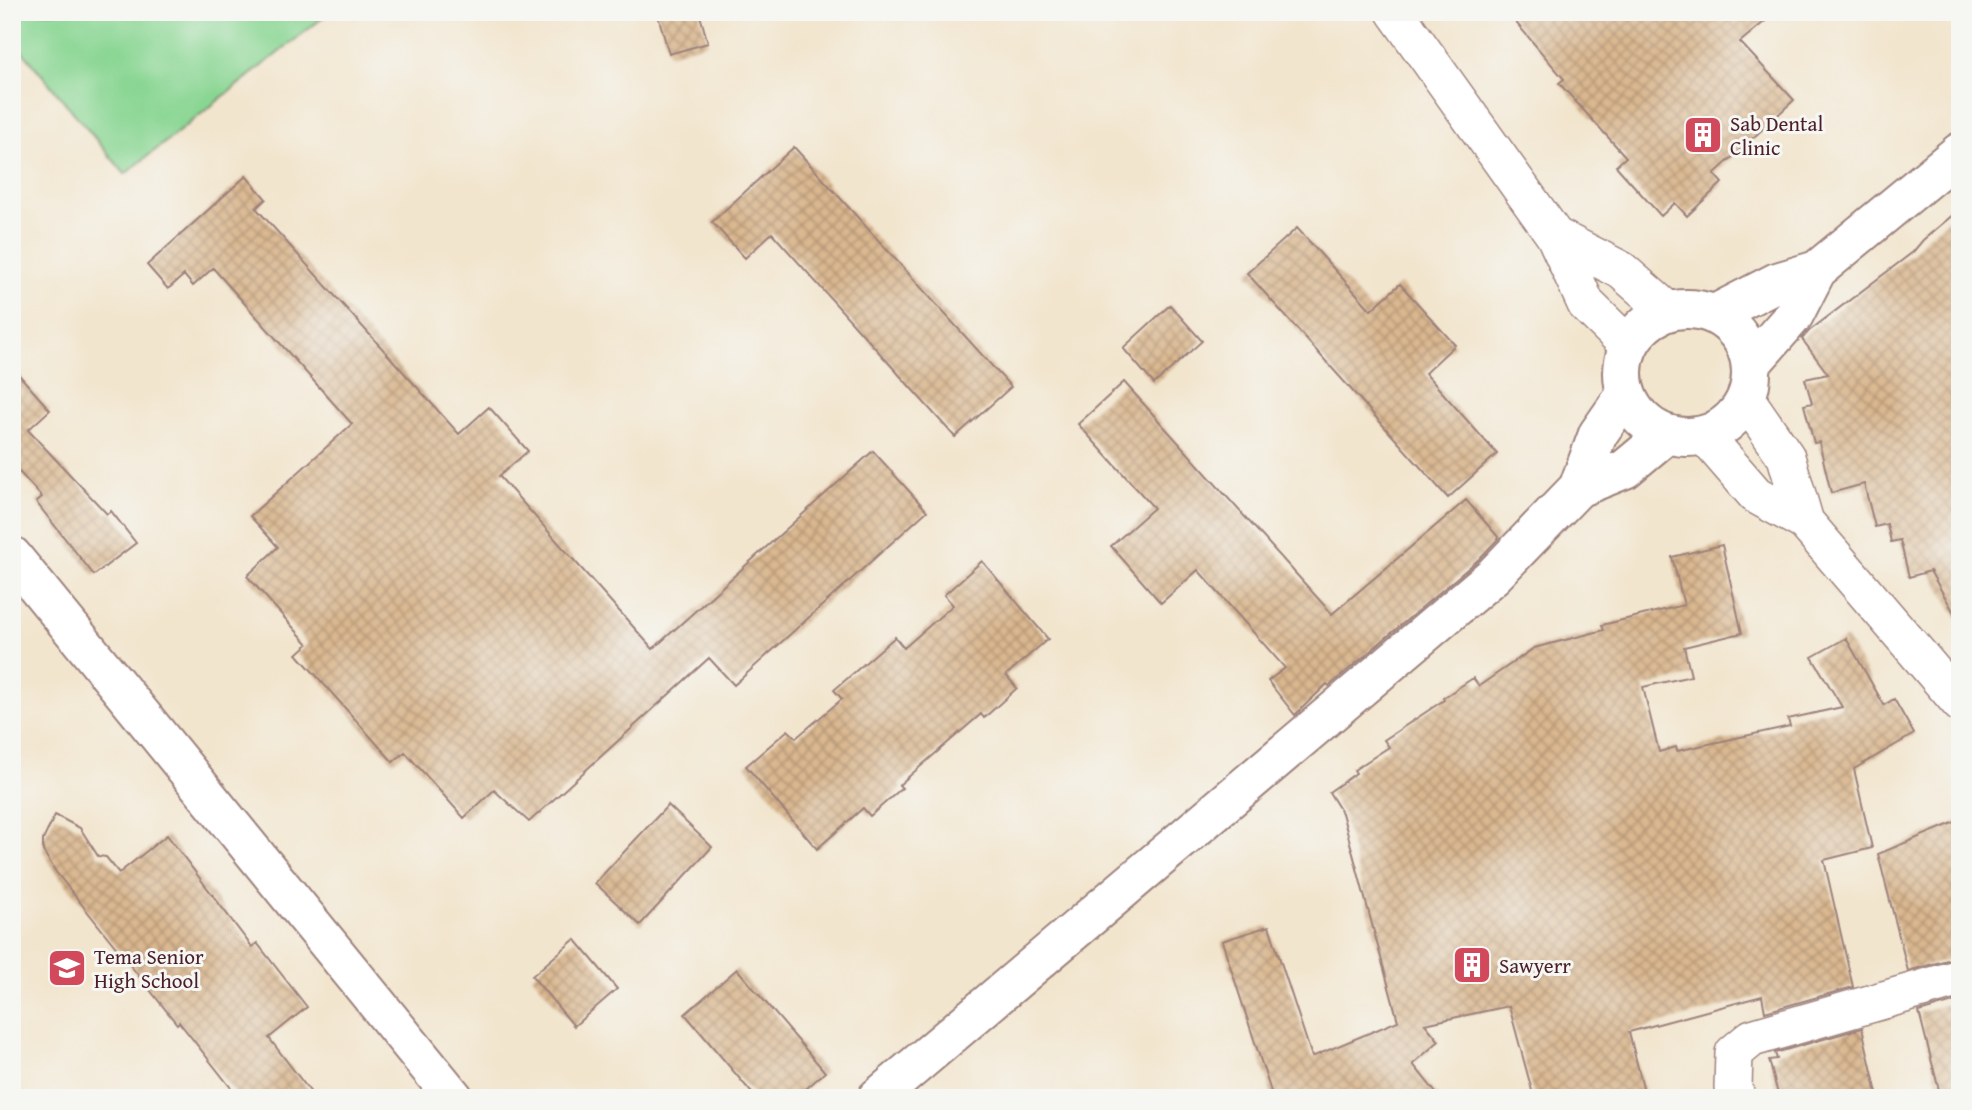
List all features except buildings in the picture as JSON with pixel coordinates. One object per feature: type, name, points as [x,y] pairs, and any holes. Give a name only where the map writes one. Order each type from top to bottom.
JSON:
[{"type":"street","points":[[1395,12],[1555,236],[1586,304],[1629,346]]},
{"type":"street","points":[[1715,314],[1777,282],[1817,270],[1960,152]]},
{"type":"street","points":[[1555,236],[1621,270],[1668,311]]},
{"type":"street","points":[[1578,488],[1625,469],[1685,434],[1721,428],[1736,415],[1748,381],[1794,315],[1817,270]]},
{"type":"street","points":[[1805,522],[1786,457],[1748,381],[1739,335],[1715,314],[1692,308],[1668,311],[1644,325],[1629,346],[1623,370],[1626,394],[1636,411],[1650,425],[1685,434],[1756,495],[1805,522],[1960,703]]},
{"type":"street","points":[[877,1098],[1494,575],[1578,488],[1598,434],[1626,394]]},
{"type":"street","points":[[12,556],[454,1098]]},
{"type":"street","points":[[1737,1098],[1733,1087],[1734,1053],[1752,1038],[1960,978]]},
{"type":"green space","points":[[12,12],[330,12],[125,174],[12,39]]},
{"type":"place","name":"Sab Dental Clinic","points":[[1703,135]]},
{"type":"place","name":"Sawyerr","points":[[1472,965]]},
{"type":"place","name":"Tema Senior High School","points":[[67,968]]}]
